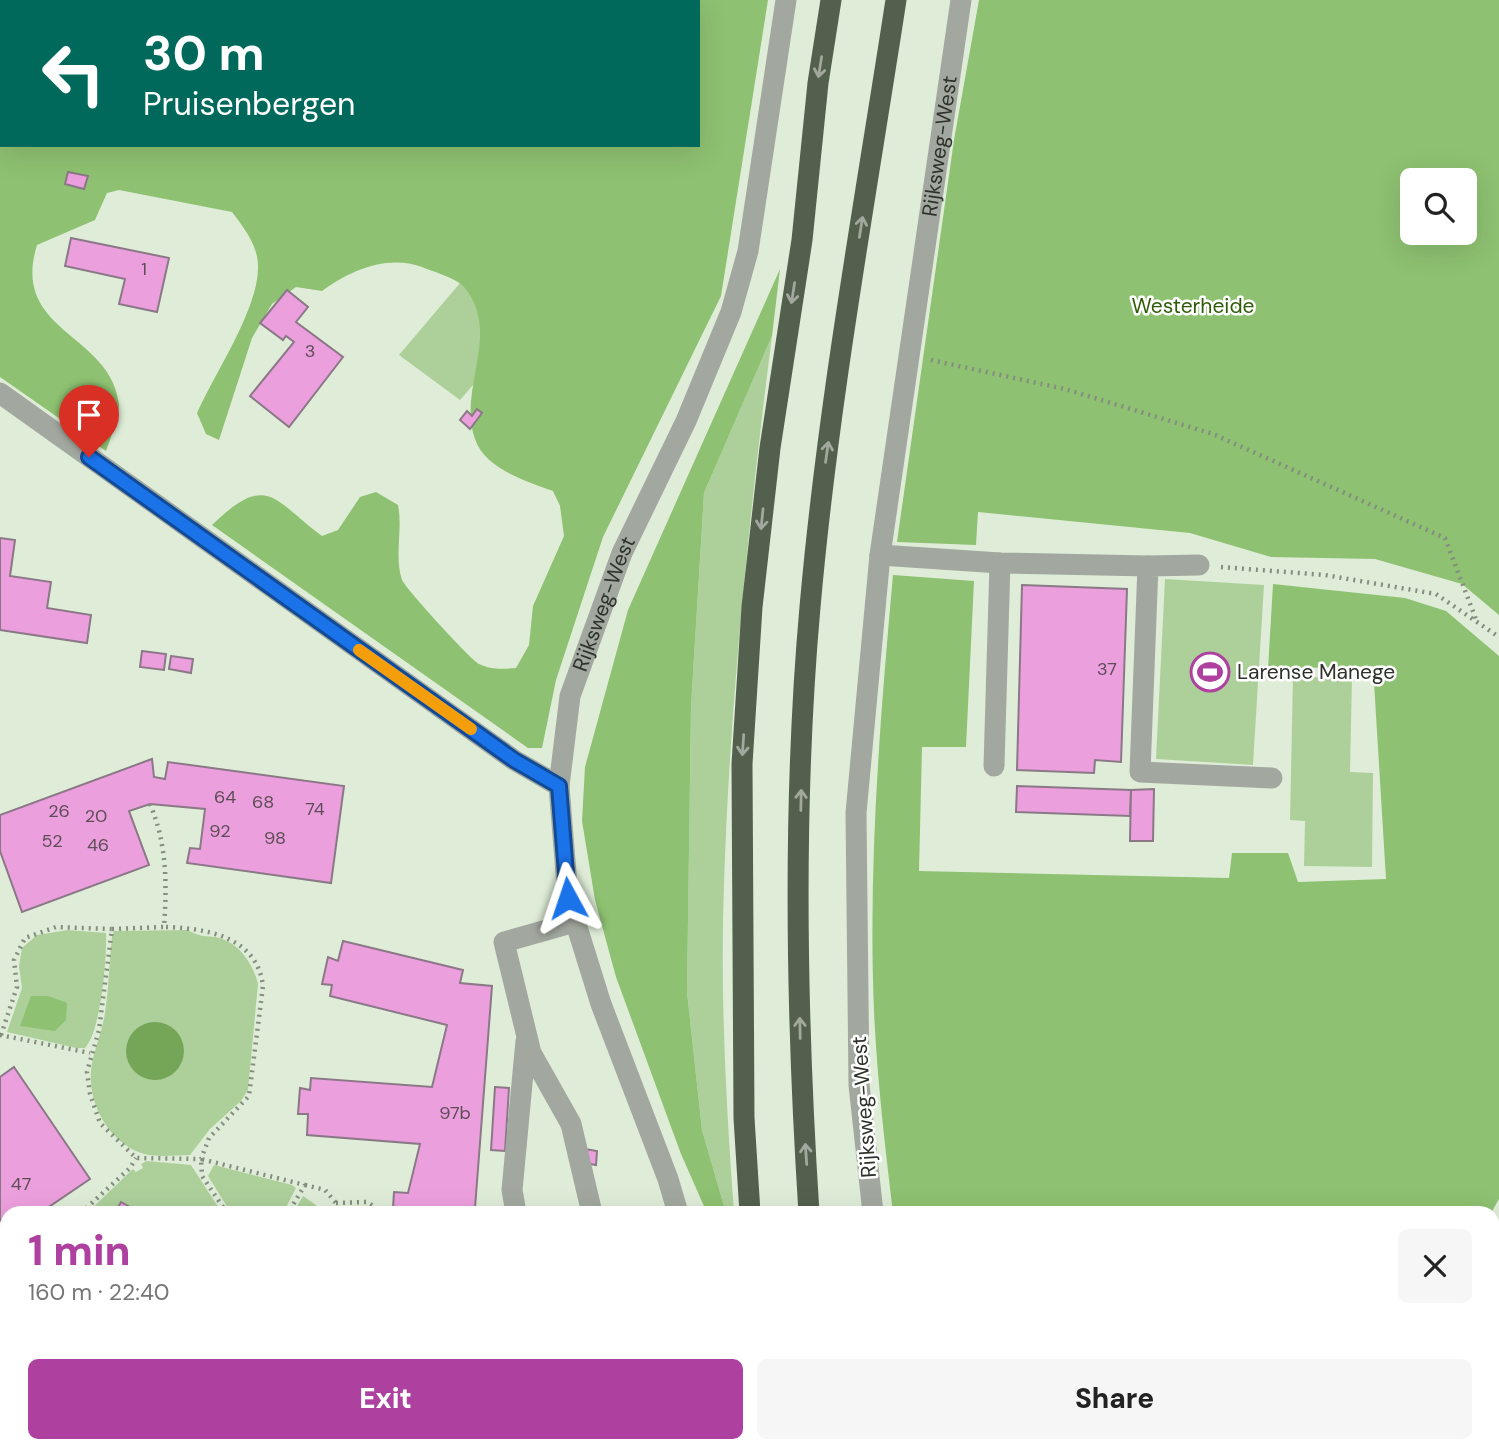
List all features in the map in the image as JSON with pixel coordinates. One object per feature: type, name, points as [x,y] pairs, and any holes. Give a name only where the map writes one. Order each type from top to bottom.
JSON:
[{"type":"highway","points":[[750,1206],[744,1118],[742,764],[752,607],[767,474],[802,240],[818,83],[831,0]]},
{"type":"highway","points":[[810,1206],[802,1096],[798,931],[801,764],[810,608],[827,453],[896,0]]},
{"type":"street","name":"Rijksweg-West","points":[[676,1206],[668,1178],[601,1004],[568,898],[559,786],[570,696],[622,552],[685,421],[731,312],[748,251],[786,0]]},
{"type":"street","name":"Rijksweg-West","points":[[872,1206],[859,1085],[856,813],[880,555],[961,0]]},
{"type":"street","points":[[0,393],[514,760],[559,786]]},
{"type":"street","points":[[880,555],[1000,563],[1199,565]]},
{"type":"street","points":[[994,766],[1000,563]]},
{"type":"street","points":[[1148,566],[1140,772],[1272,778]]},
{"type":"street","points":[[575,922],[504,942],[531,1053],[571,1124],[590,1206]]},
{"type":"street","points":[[515,1206],[512,1190],[527,1035]]},
{"type":"path","points":[[909,355],[1065,389],[1213,434],[1371,503],[1445,538],[1477,622]]},
{"type":"path","points":[[1199,565],[1325,575],[1436,594],[1499,637]]},
{"type":"path","points":[[150,804],[160,826],[167,881],[164,927]]},
{"type":"path","points":[[90,1053],[1,1035],[17,987],[13,960],[25,938],[56,927],[164,927],[209,930],[227,937],[255,960],[263,986],[249,1096],[209,1138],[201,1159],[202,1176],[222,1206]]},
{"type":"path","points":[[112,929],[99,1030],[90,1053],[87,1072],[94,1109],[100,1123],[136,1158],[201,1159],[325,1190],[336,1206]]},
{"type":"path","points":[[88,1206],[130,1168],[136,1158]]},
{"type":"path","points":[[292,1206],[305,1185]]},
{"type":"path","points":[[336,1203],[367,1202],[373,1206]]},
{"type":"shaded area","points":[[488,250],[551,296],[460,400],[399,355]]},
{"type":"shaded area","points":[[772,336],[742,609],[727,815],[723,1007],[734,1206],[724,1206],[702,1130],[687,992],[691,707],[704,493]]},
{"type":"shaded area","name":"Larense Manege","points":[[1165,579],[1264,585],[1253,765],[1156,759]]},
{"type":"shaded area","name":"Larense Manege","points":[[1293,677],[1352,678],[1350,772],[1373,773],[1372,867],[1304,866],[1305,821],[1290,820]]},
{"type":"shaded area","points":[[68,930],[106,933],[99,1011],[91,1039],[85,1048],[7,1032],[22,988],[19,966],[22,948],[37,935]]},
{"type":"shaded area","points":[[188,930],[231,943],[243,954],[256,976],[258,984],[248,1090],[241,1101],[210,1129],[190,1155],[147,1155],[130,1148],[110,1131],[97,1109],[91,1084],[92,1064],[105,1013],[112,937],[114,931]]},
{"type":"shaded area","points":[[155,1022],[176,1030],[184,1051],[176,1072],[155,1080],[134,1072],[126,1051],[134,1030]]},
{"type":"shaded area","points":[[147,1161],[191,1165],[217,1206],[127,1206],[122,1203],[120,1206],[94,1206],[133,1169],[136,1172],[143,1168],[141,1164]]},
{"type":"shaded area","points":[[214,1165],[296,1188],[287,1206],[227,1206],[208,1176]]},
{"type":"shaded area","points":[[303,1196],[316,1206],[297,1206]]},
{"type":"green space","points":[[700,0],[768,0],[721,296],[603,537],[556,680],[542,748],[528,748],[212,525],[231,508],[258,495],[280,502],[322,536],[338,530],[360,497],[376,492],[398,505],[399,562],[402,580],[406,586],[479,664],[502,669],[516,668],[529,645],[533,606],[564,536],[560,506],[553,491],[497,466],[480,449],[475,439],[471,401],[480,343],[480,324],[475,306],[461,284],[422,267],[395,262],[356,271],[322,291],[296,287],[272,304],[252,338],[219,440],[206,434],[197,413],[251,304],[258,269],[254,246],[232,212],[119,190],[107,193],[95,220],[37,245],[32,274],[37,297],[49,315],[99,361],[112,380],[119,409],[106,451],[0,377],[0,147],[700,147]]},
{"type":"green space","name":"Westerheide","points":[[979,0],[1499,0],[1499,615],[1462,584],[1375,559],[1271,557],[1190,533],[978,512],[976,545],[897,542],[954,140]]},
{"type":"green space","points":[[780,269],[772,336],[704,493],[691,707],[687,992],[702,1130],[724,1206],[704,1206],[681,1154],[616,977],[595,900],[582,821],[585,767],[628,610]]},
{"type":"green space","points":[[893,575],[974,581],[966,747],[922,747],[919,871],[1229,878],[1232,853],[1288,853],[1298,882],[1386,879],[1373,666],[1268,669],[1273,584],[1405,598],[1446,611],[1499,656],[1499,1199],[1495,1206],[892,1206],[877,1061],[873,957],[876,793]]},
{"type":"green space","points":[[31,996],[48,996],[67,1003],[66,1020],[55,1031],[20,1026]]},
{"type":"building","points":[[68,172],[88,176],[84,189],[65,184]]},
{"type":"building","points":[[71,238],[169,258],[157,312],[119,304],[125,279],[65,266]]},
{"type":"building","points":[[287,290],[308,307],[296,322],[343,357],[289,427],[250,396],[294,342],[286,336],[283,340],[260,323]]},
{"type":"building","points":[[477,409],[482,413],[470,429],[460,420],[467,411],[472,416]]},
{"type":"building","points":[[0,538],[15,540],[10,576],[51,582],[47,608],[91,615],[87,643],[0,630]]},
{"type":"building","points":[[1022,585],[1127,589],[1121,762],[1095,760],[1094,773],[1017,770]]},
{"type":"building","points":[[142,651],[166,654],[164,670],[140,667]]},
{"type":"building","points":[[171,656],[193,659],[191,673],[169,669]]},
{"type":"building","points":[[152,759],[154,777],[165,779],[168,762],[344,786],[331,883],[187,863],[190,848],[200,849],[205,809],[150,804],[129,811],[149,865],[22,912],[0,851],[0,815]]},
{"type":"building","points":[[1017,786],[1131,790],[1130,816],[1016,812]]},
{"type":"building","points":[[1154,789],[1153,841],[1130,841],[1131,790]]},
{"type":"building","points":[[343,941],[463,970],[460,983],[492,986],[475,1206],[393,1206],[394,1192],[408,1193],[420,1144],[307,1135],[308,1114],[298,1114],[300,1088],[310,1090],[311,1078],[432,1087],[447,1025],[330,996],[332,985],[322,984],[328,957],[338,961]]},
{"type":"building","points":[[14,1067],[90,1179],[50,1206],[0,1206],[0,1077]]},
{"type":"building","points":[[495,1087],[509,1088],[505,1151],[491,1150]]},
{"type":"building","points":[[585,1149],[597,1151],[596,1165],[584,1163]]},
{"type":"slow traffic","points":[[359,650],[471,729]]},
{"type":"place","name":"Larense Manege","points":[[1210,672]]},
{"type":"route","points":[[89,457],[514,760],[559,786],[568,898]]}]
